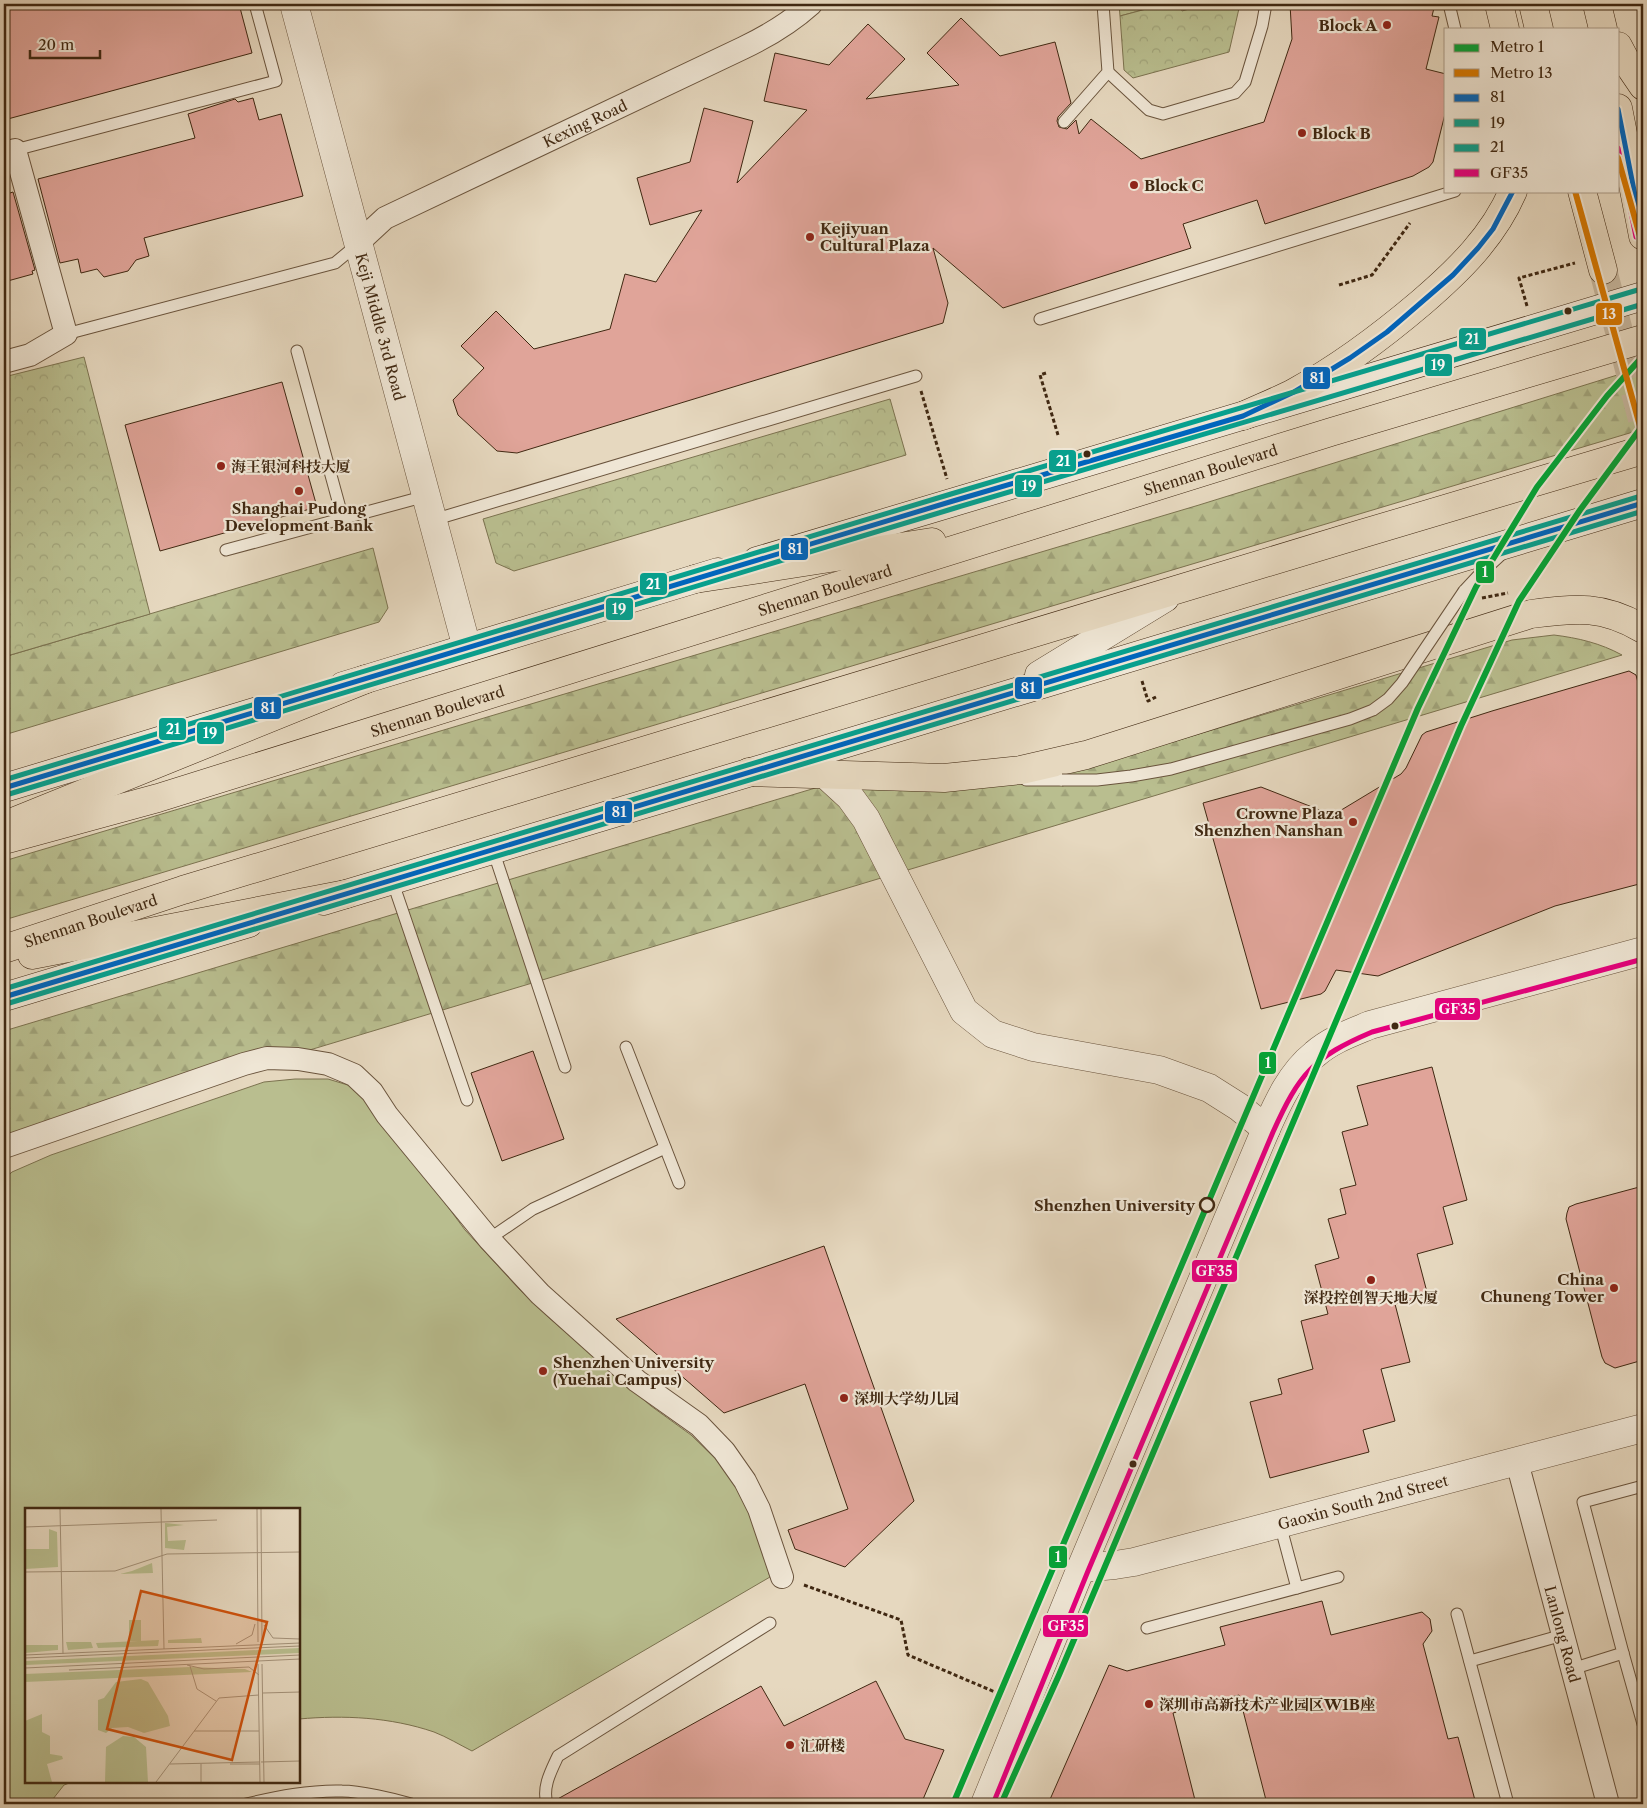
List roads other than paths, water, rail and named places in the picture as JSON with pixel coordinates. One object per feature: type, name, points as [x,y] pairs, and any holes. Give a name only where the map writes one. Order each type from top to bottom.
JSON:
[{"type":"main road","name":"Keji Middle 3rd Road","points":[[294,4],[467,648]]},
{"type":"main road","points":[[1533,4],[1539,28]]},
{"type":"main road","points":[[1620,50],[1643,86]]},
{"type":"main road","points":[[1620,118],[1643,236]]},
{"type":"main road","points":[[1243,416],[1294,392],[1350,358],[1387,332],[1453,275],[1493,229],[1513,192]]},
{"type":"main road","points":[[1582,192],[1590,266]]},
{"type":"main road","points":[[4,788],[953,501],[1643,296]]},
{"type":"main road","name":"Shennan Boulevard","points":[[4,840],[158,798],[1331,432],[1643,339]]},
{"type":"main road","name":"Shennan Boulevard","points":[[4,949],[183,890],[1643,450]]},
{"type":"main road","points":[[4,997],[1643,503]]},
{"type":"main road","points":[[695,580],[1025,528]]},
{"type":"main road","points":[[1006,695],[1180,588]]},
{"type":"main road","points":[[749,772],[944,778],[1021,770],[1086,755],[1531,614],[1567,609],[1597,610],[1623,618],[1643,629]]},
{"type":"main road","points":[[4,825],[366,679]]},
{"type":"main road","points":[[826,775],[850,797],[866,819],[964,1011],[993,1034],[1033,1047],[1159,1070],[1209,1088],[1239,1107],[1266,1129]]},
{"type":"main road","points":[[4,961],[346,894]]},
{"type":"main road","points":[[985,1804],[1081,1568],[1278,1100],[1294,1076],[1314,1054],[1343,1036],[1370,1025],[1643,952]]},
{"type":"main road","name":"Gaoxin South 2nd Street","points":[[1081,1568],[1115,1566],[1134,1562],[1643,1428]]},
{"type":"street","name":"Kexing Road","points":[[358,243],[385,218],[769,35],[788,23],[811,4]]},
{"type":"street","points":[[4,362],[30,355],[66,334],[10,151]]},
{"type":"street","points":[[4,1147],[268,1058],[298,1059],[328,1064],[354,1076],[372,1092],[387,1115],[489,1239],[540,1294],[637,1381],[698,1425],[724,1451],[746,1481],[759,1509],[782,1578]]},
{"type":"street","name":"Lanlong Road","points":[[1517,1462],[1608,1804]]},
{"type":"lane","points":[[10,151],[276,81],[255,4]]},
{"type":"lane","points":[[1103,4],[1108,72],[1148,110],[1163,114],[1235,93],[1245,82],[1262,26],[1266,4]]},
{"type":"lane","points":[[1449,4],[1455,28]]},
{"type":"lane","points":[[1064,122],[1108,72]]},
{"type":"lane","points":[[1040,319],[1452,192]]},
{"type":"lane","points":[[66,334],[335,263],[358,243]]},
{"type":"lane","points":[[297,351],[343,519]]},
{"type":"lane","points":[[226,550],[343,519],[430,508],[916,376]]},
{"type":"lane","points":[[944,778],[1097,780],[1131,776],[1172,769],[1373,710],[1388,699],[1402,683],[1464,591],[1516,541]]},
{"type":"lane","points":[[493,850],[565,1067]]},
{"type":"lane","points":[[392,880],[467,1100]]},
{"type":"lane","points":[[626,1047],[679,1183]]},
{"type":"lane","points":[[489,1239],[533,1209],[665,1148]]},
{"type":"lane","points":[[1643,1486],[1583,1502],[1643,1724]]},
{"type":"lane","points":[[1280,1524],[1297,1588]]},
{"type":"lane","points":[[1147,1628],[1338,1576]]},
{"type":"lane","points":[[1457,1614],[1508,1804]]},
{"type":"lane","points":[[547,1804],[548,1777],[558,1756],[770,1624]]},
{"type":"lane","points":[[1470,1661],[1563,1635]]},
{"type":"lane","points":[[1572,1669],[1623,1653]]},
{"type":"lane","points":[[246,1804],[294,1794],[344,1791],[400,1800],[411,1804]]},
{"type":"tunnel","points":[[1603,270],[1643,423]]},
{"type":"metro line","name":"13","points":[[1620,165],[1643,247]]},
{"type":"metro line","name":"13","points":[[1575,192],[1643,437]]},
{"type":"metro line","name":"1","points":[[953,1804],[1418,708],[1476,587],[1537,487],[1607,396],[1643,356]]},
{"type":"metro line","name":"1","points":[[1001,1804],[1059,1675],[1461,726],[1519,601],[1580,510],[1643,425]]},
{"type":"place","name":"Block A","points":[[1387,25]]},
{"type":"place","name":"Block B","points":[[1302,133]]},
{"type":"place","name":"Block C","points":[[1134,185]]},
{"type":"place","name":"Kejiyuan Cultural Plaza","points":[[810,237]]},
{"type":"place","name":"海王银河科技大厦","points":[[221,466]]},
{"type":"place","name":"Shanghai Pudong Development Bank","points":[[299,491]]},
{"type":"place","name":"Crowne Plaza Shenzhen Nanshan","points":[[1353,822]]},
{"type":"place","name":"Shenzhen University","points":[[1207,1205]]},
{"type":"place","name":"深投控创智天地大厦","points":[[1371,1280]]},
{"type":"place","name":"China Chuneng Tower","points":[[1614,1288]]},
{"type":"place","name":"Shenzhen University (Yuehai Campus)","points":[[543,1371]]},
{"type":"place","name":"深圳大学幼儿园","points":[[844,1398]]},
{"type":"place","name":"深圳市高新技术产业园区W1B座","points":[[1149,1704]]},
{"type":"place","name":"汇研楼","points":[[790,1745]]}]
